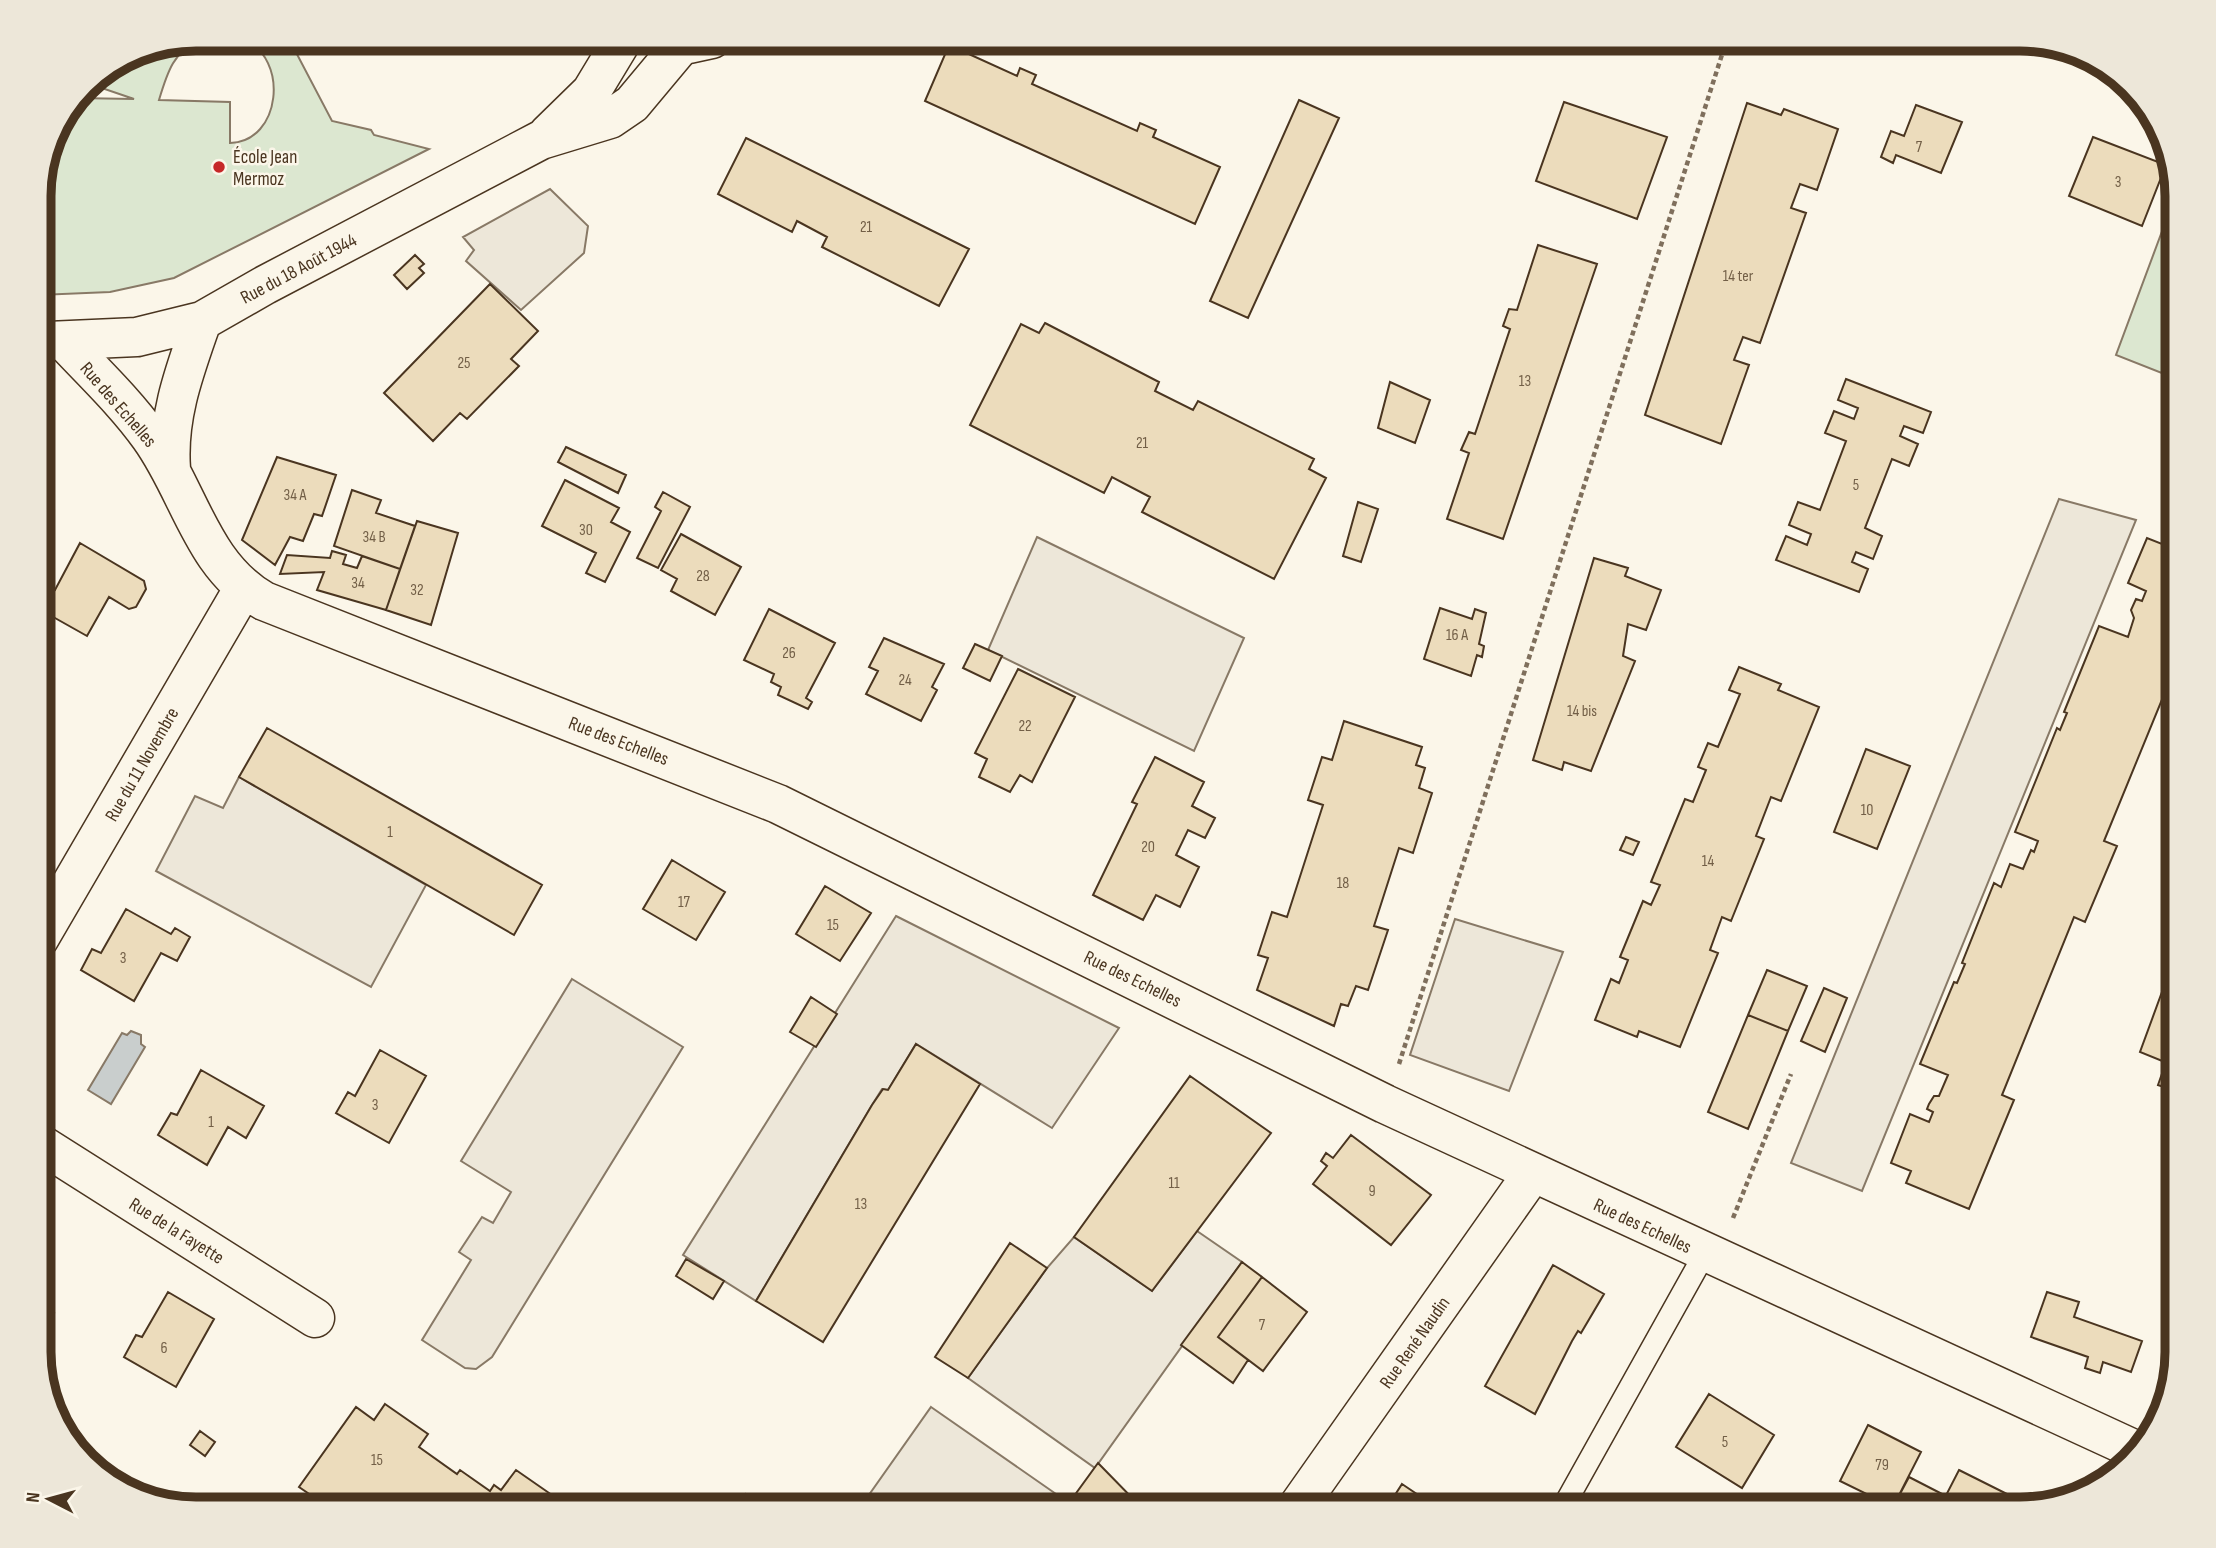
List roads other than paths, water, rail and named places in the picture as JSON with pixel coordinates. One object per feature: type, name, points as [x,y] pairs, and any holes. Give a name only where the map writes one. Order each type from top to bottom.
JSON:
[{"type":"street","name":"Rue du 18 Août 1944","points":[[541,140],[591,92],[615,51]]},
{"type":"street","name":"Rue du 18 Août 1944","points":[[51,341],[137,337],[202,321],[541,140],[603,122],[620,113],[685,51]]},
{"type":"street","name":"Rue des Echelles","points":[[171,469],[170,429],[202,321]]},
{"type":"street","name":"Rue des Echelles","points":[[51,341],[118,398],[171,469],[203,537],[224,570],[243,589],[278,608],[778,804],[1532,1174],[2130,1447]]},
{"type":"street","name":"Rue du 11 Novembre","points":[[51,918],[243,589]]},
{"type":"street","name":"Rue de la Fayette","points":[[51,1151],[315,1318]]},
{"type":"street","name":"Rue René Naudin","points":[[1305,1497],[1532,1174]]},
{"type":"lane","points":[[1570,1497],[1711,1256]]},
{"type":"place","name":"École Jean Mermoz","points":[[219,167]]}]
